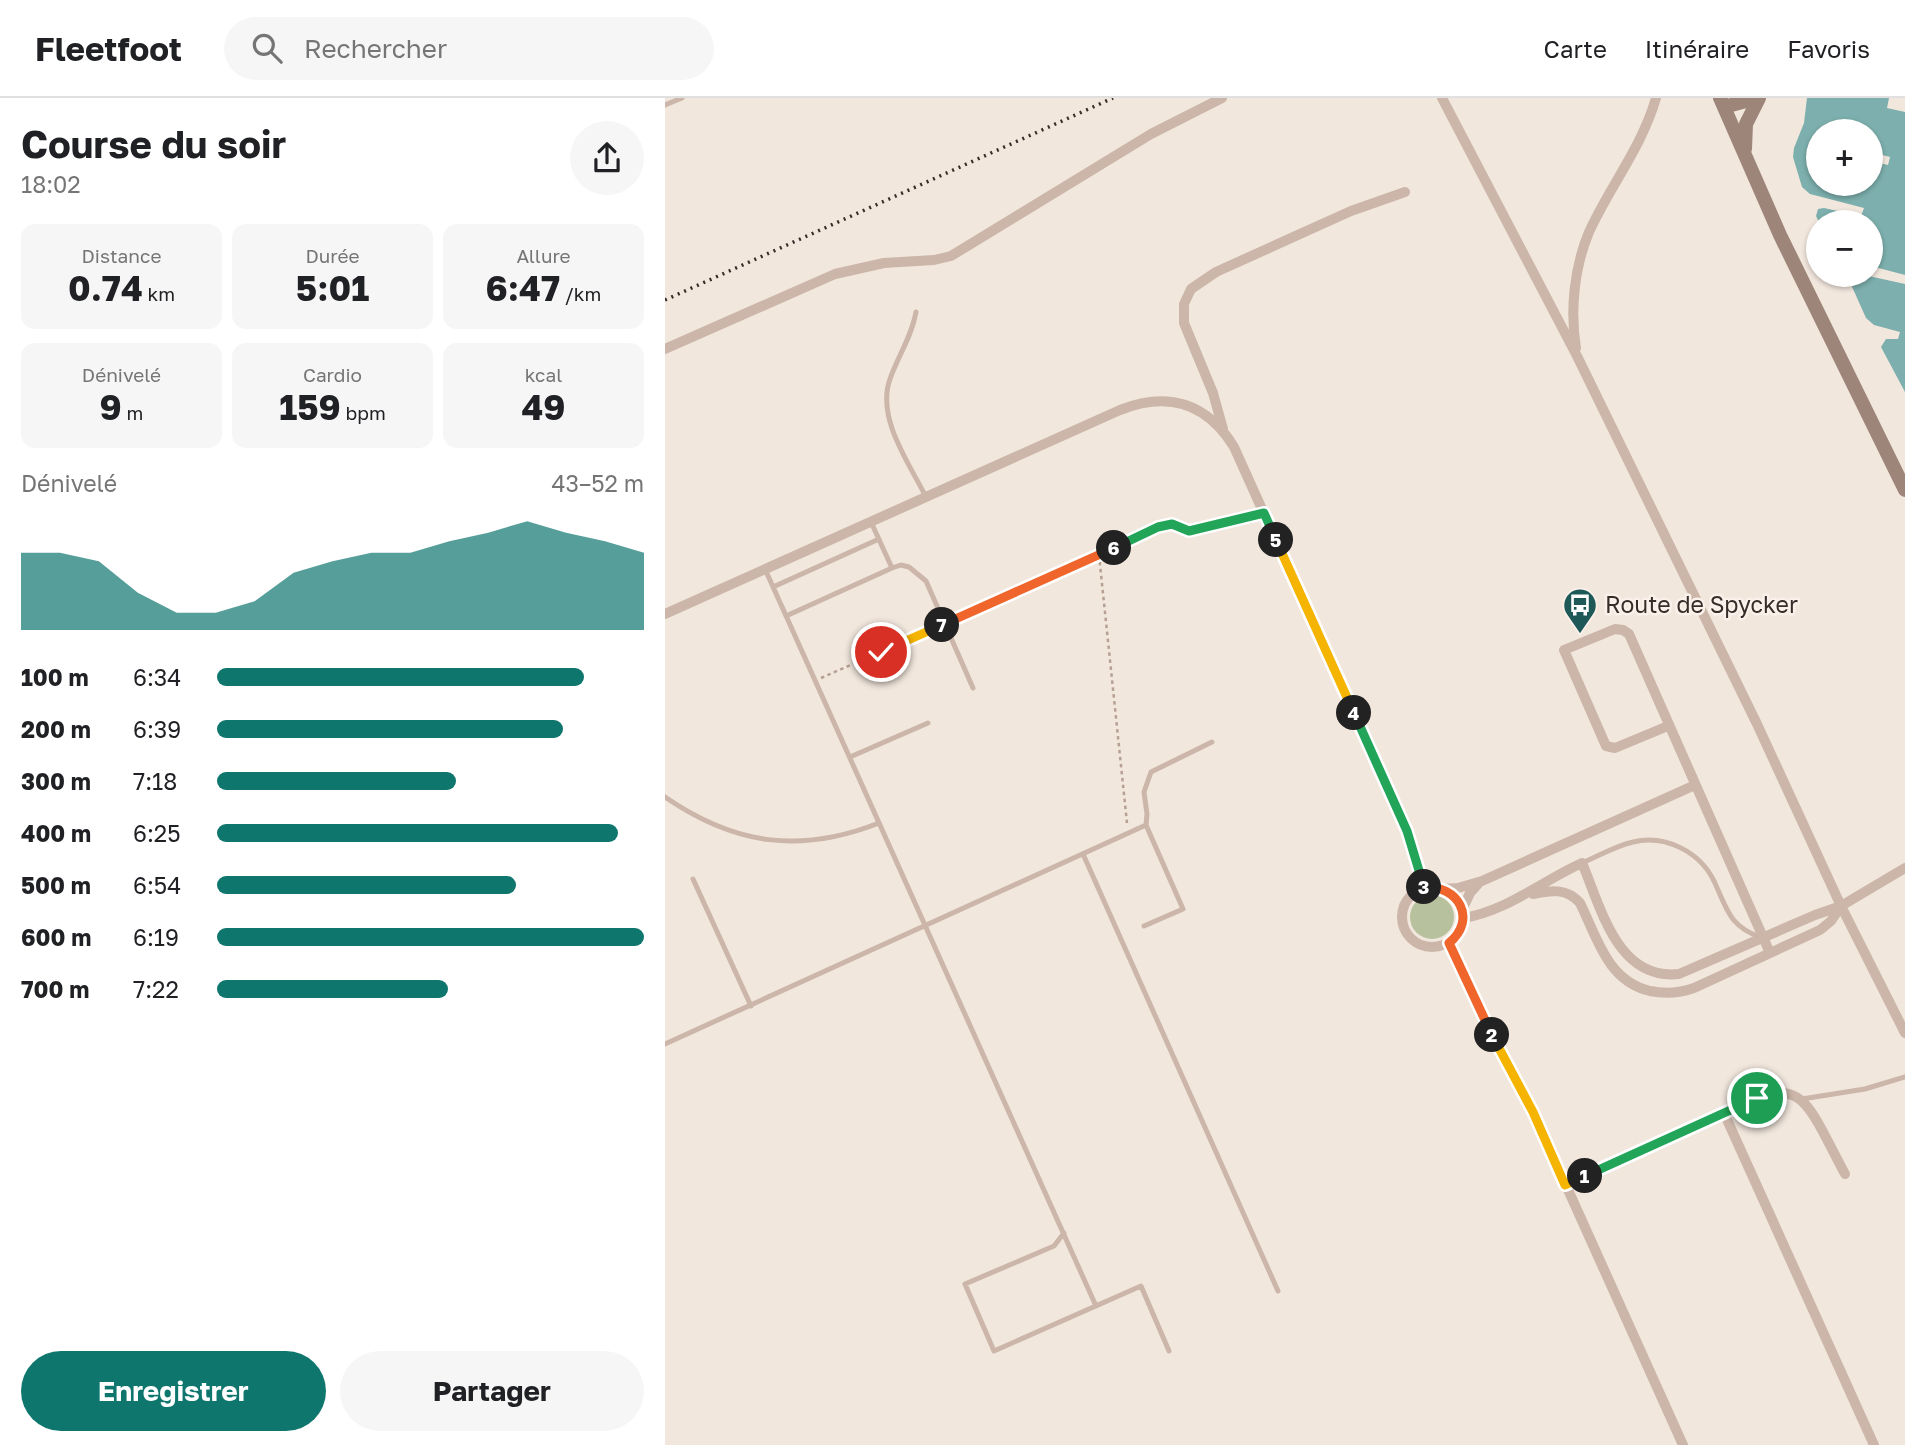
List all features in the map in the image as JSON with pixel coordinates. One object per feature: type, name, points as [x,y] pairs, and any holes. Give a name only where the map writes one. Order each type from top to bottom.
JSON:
[{"type":"main road","points":[[1745,157],[1747,124],[1758,98],[1722,100],[1745,157],[1813,305],[1905,490]]},
{"type":"main road","points":[[1878,433],[1905,478]]},
{"type":"street","points":[[665,349],[835,274],[884,263],[934,260],[951,256],[1151,134],[1222,98]]},
{"type":"street","points":[[1442,98],[1577,356],[1756,724],[1841,906],[1905,1033]]},
{"type":"street","points":[[1577,356],[1574,307],[1582,251],[1595,221],[1640,142],[1656,98]]},
{"type":"street","points":[[1223,430],[1213,393],[1185,327],[1184,304],[1191,289],[1216,272],[1351,211],[1405,192]]},
{"type":"street","points":[[665,614],[1120,410],[1140,403],[1165,400],[1184,404],[1203,412],[1223,430],[1234,447],[1407,831],[1424,888]]},
{"type":"street","points":[[1668,726],[1615,748],[1606,746],[1564,650],[1610,630],[1626,631],[1631,637],[1770,953]]},
{"type":"street","points":[[1482,881],[1473,889],[1462,914],[1459,931],[1449,943],[1436,948],[1423,947],[1412,940],[1404,930],[1402,917],[1405,904],[1413,894],[1424,888],[1458,888],[1482,881],[1695,785]]},
{"type":"street","points":[[1462,914],[1484,914],[1582,863],[1620,948],[1647,970],[1667,974],[1684,973],[1841,906],[1905,868]]},
{"type":"street","points":[[1442,889],[1456,898],[1462,914]]},
{"type":"street","points":[[1525,895],[1552,891],[1574,896],[1580,902],[1610,965],[1628,982],[1650,991],[1670,993],[1689,990],[1824,928],[1841,906]]},
{"type":"street","points":[[1449,943],[1497,1045],[1533,1112],[1683,1445]]},
{"type":"street","points":[[1565,1185],[1768,1094],[1788,1094],[1802,1099],[1812,1111],[1845,1174]]},
{"type":"street","points":[[1724,1112],[1874,1445]]},
{"type":"lane","points":[[665,105],[682,98]]},
{"type":"lane","points":[[916,312],[912,328],[889,380],[886,398],[892,426],[926,497]]},
{"type":"lane","points":[[871,522],[892,568]]},
{"type":"lane","points":[[773,587],[879,539]]},
{"type":"lane","points":[[786,616],[892,568],[905,566],[923,577],[973,688]]},
{"type":"lane","points":[[765,569],[1096,1306]]},
{"type":"lane","points":[[850,757],[928,723]]},
{"type":"lane","points":[[1144,926],[1183,909],[1146,825],[1144,792],[1151,772],[1212,742]]},
{"type":"lane","points":[[665,797],[709,823],[766,840],[825,840],[852,834],[879,823]]},
{"type":"lane","points":[[665,1033],[667,1044],[1146,825]]},
{"type":"lane","points":[[1582,863],[1633,842],[1657,840],[1675,845],[1690,853],[1708,871],[1733,921],[1746,932],[1763,938]]},
{"type":"lane","points":[[1083,854],[1278,1291]]},
{"type":"lane","points":[[693,879],[751,1006]]},
{"type":"lane","points":[[1802,1099],[1865,1089],[1905,1077]]},
{"type":"lane","points":[[1064,1233],[1054,1245],[965,1284],[994,1351],[1141,1286],[1169,1351]]},
{"type":"path","points":[[815,681],[1158,527],[1172,524],[1189,531],[1264,513]]},
{"type":"path","points":[[1099,555],[1128,834]]},
{"type":"green space","points":[[1432,895],[1447,902],[1454,917],[1447,932],[1432,939],[1417,932],[1410,917],[1417,902]]},
{"type":"water","points":[[1807,98],[1889,98],[1887,108],[1905,112],[1905,275],[1883,269],[1883,210],[1863,210],[1864,208],[1818,196],[1883,196],[1883,164],[1888,165],[1890,157],[1883,155],[1883,119],[1806,119],[1806,190],[1802,187],[1793,157],[1804,123]]},
{"type":"water","points":[[1883,279],[1905,284],[1905,392],[1881,347],[1886,339],[1898,339],[1900,332],[1874,325],[1866,318],[1852,287],[1883,287]]},
{"type":"railway","points":[[665,300],[1113,98]]},
{"type":"place","name":"Route de Spycker","points":[[1580,635]]},
{"type":"route","points":[[881,652],[1158,527],[1172,524],[1189,531],[1264,513],[1407,831],[1424,888],[1445,890],[1456,898],[1461,907],[1462,925],[1449,943],[1497,1045],[1533,1112],[1565,1185],[1757,1098]]}]
